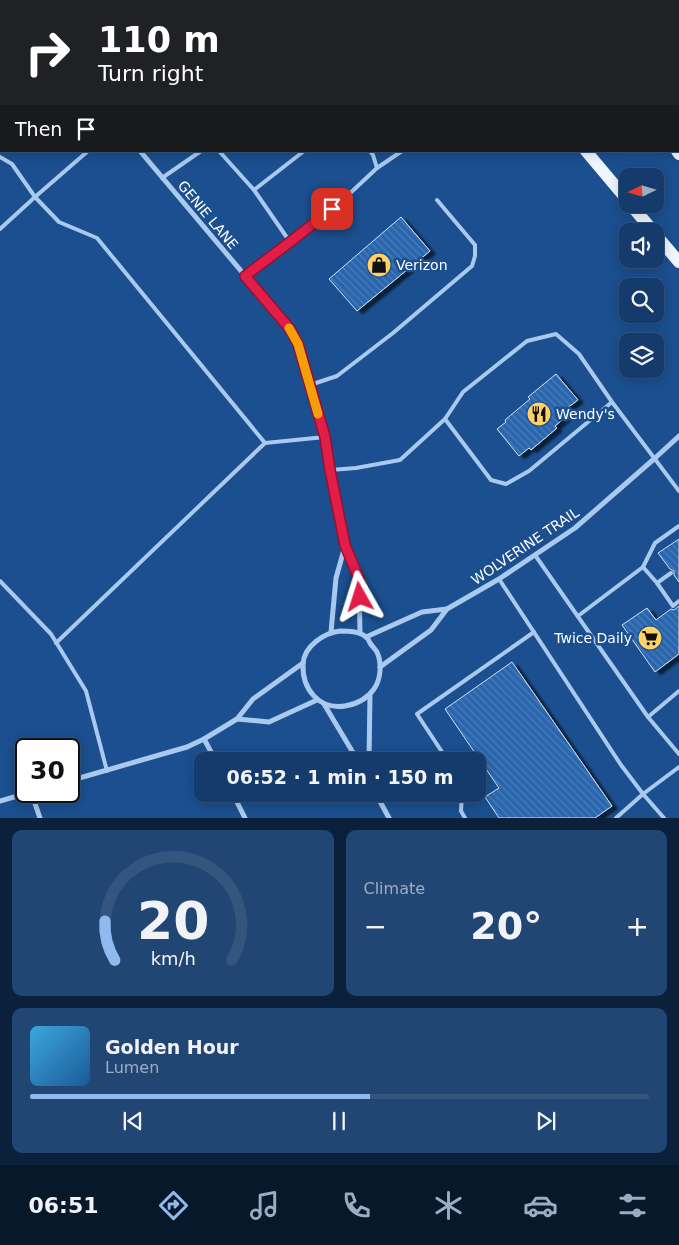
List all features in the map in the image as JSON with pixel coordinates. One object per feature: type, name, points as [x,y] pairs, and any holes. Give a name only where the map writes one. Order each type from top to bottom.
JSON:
[{"type":"main road","points":[[587,152],[619,190]]},
{"type":"main road","points":[[638,213],[646,223]]},
{"type":"main road","points":[[664,244],[679,262]]},
{"type":"street","name":"GENIE LANE","points":[[141,152],[290,329],[298,344],[325,437],[345,545],[359,579],[360,633]]},
{"type":"street","name":"WOLVERINE TRAIL","points":[[380,667],[432,630],[447,610],[499,579],[575,528],[679,436]]},
{"type":"street","name":"GENIE LANE","points":[[331,632],[336,578],[345,545]]},
{"type":"street","name":"WOLVERINE TRAIL","points":[[366,637],[422,612],[447,610]]},
{"type":"street","points":[[331,632],[360,633],[366,637],[377,653],[380,667],[376,686],[361,701],[350,705],[340,707],[324,704],[317,700],[305,682],[303,663],[307,652],[320,638],[331,632]]},
{"type":"street","points":[[80,779],[187,747],[204,739],[237,719],[253,699],[303,663]]},
{"type":"street","points":[[369,752],[370,694]]},
{"type":"street","points":[[237,719],[269,722],[317,700]]},
{"type":"street","points":[[324,704],[353,752]]},
{"type":"street","points":[[204,739],[211,752]]},
{"type":"street","points":[[0,801],[15,797]]},
{"type":"street","points":[[237,802],[245,818]]},
{"type":"street","points":[[380,802],[389,818]]},
{"type":"street","points":[[36,803],[40,818]]},
{"type":"lane","points":[[0,228],[87,152]]},
{"type":"lane","points":[[162,178],[200,152]]},
{"type":"lane","points":[[220,152],[254,190],[290,242]]},
{"type":"lane","points":[[254,190],[303,152]]},
{"type":"lane","points":[[371,152],[376,168]]},
{"type":"lane","points":[[245,276],[345,198],[376,168],[400,152]]},
{"type":"lane","points":[[0,157],[12,164],[35,197],[59,222],[97,238],[265,443]]},
{"type":"lane","points":[[310,385],[337,376],[393,333],[472,266],[475,246],[437,200]]},
{"type":"lane","points":[[330,470],[356,468],[400,460],[445,419],[463,392],[527,341],[556,334],[579,354],[612,402],[679,491]]},
{"type":"lane","points":[[445,419],[491,480],[506,484],[530,471],[612,402]]},
{"type":"lane","points":[[56,642],[265,443],[325,437]]},
{"type":"lane","points":[[578,616],[643,567],[655,542],[679,526]]},
{"type":"lane","points":[[535,555],[648,717],[679,754]]},
{"type":"lane","points":[[643,567],[673,606],[679,601]]},
{"type":"lane","points":[[657,583],[671,573]]},
{"type":"lane","points":[[499,579],[621,764],[664,818]]},
{"type":"lane","points":[[0,581],[51,634],[86,691],[107,771]]},
{"type":"lane","points":[[442,752],[417,714],[534,632]]},
{"type":"lane","points":[[648,717],[679,691]]},
{"type":"lane","points":[[616,818],[643,794],[679,767]]},
{"type":"lane","points":[[462,802],[461,811],[465,818]]},
{"type":"building","name":"Verizon","points":[[401,217],[430,251],[357,311],[329,279]]},
{"type":"building","name":"Wendy's","points":[[556,374],[578,400],[563,411],[567,416],[555,426],[557,428],[531,450],[529,448],[519,456],[497,429],[530,399],[528,397]]},
{"type":"building","points":[[679,539],[679,582],[674,575],[674,571],[670,569],[658,553]]},
{"type":"building","name":"Twice Daily","points":[[679,606],[679,654],[655,672],[622,625],[647,608],[656,620],[671,609],[674,610]]},
{"type":"building","points":[[512,662],[612,806],[595,818],[499,818],[486,798],[486,796],[499,788],[486,769],[486,752],[474,752],[445,709]]},
{"type":"slow traffic","points":[[289,328],[298,344],[318,414]]},
{"type":"place","name":"Verizon","points":[[379,265]]},
{"type":"place","name":"Wendy's","points":[[539,414]]},
{"type":"place","name":"Twice Daily","points":[[650,638]]},
{"type":"route","points":[[332,209],[245,276],[290,329],[298,344],[325,437],[345,545],[359,579],[360,597]]}]
